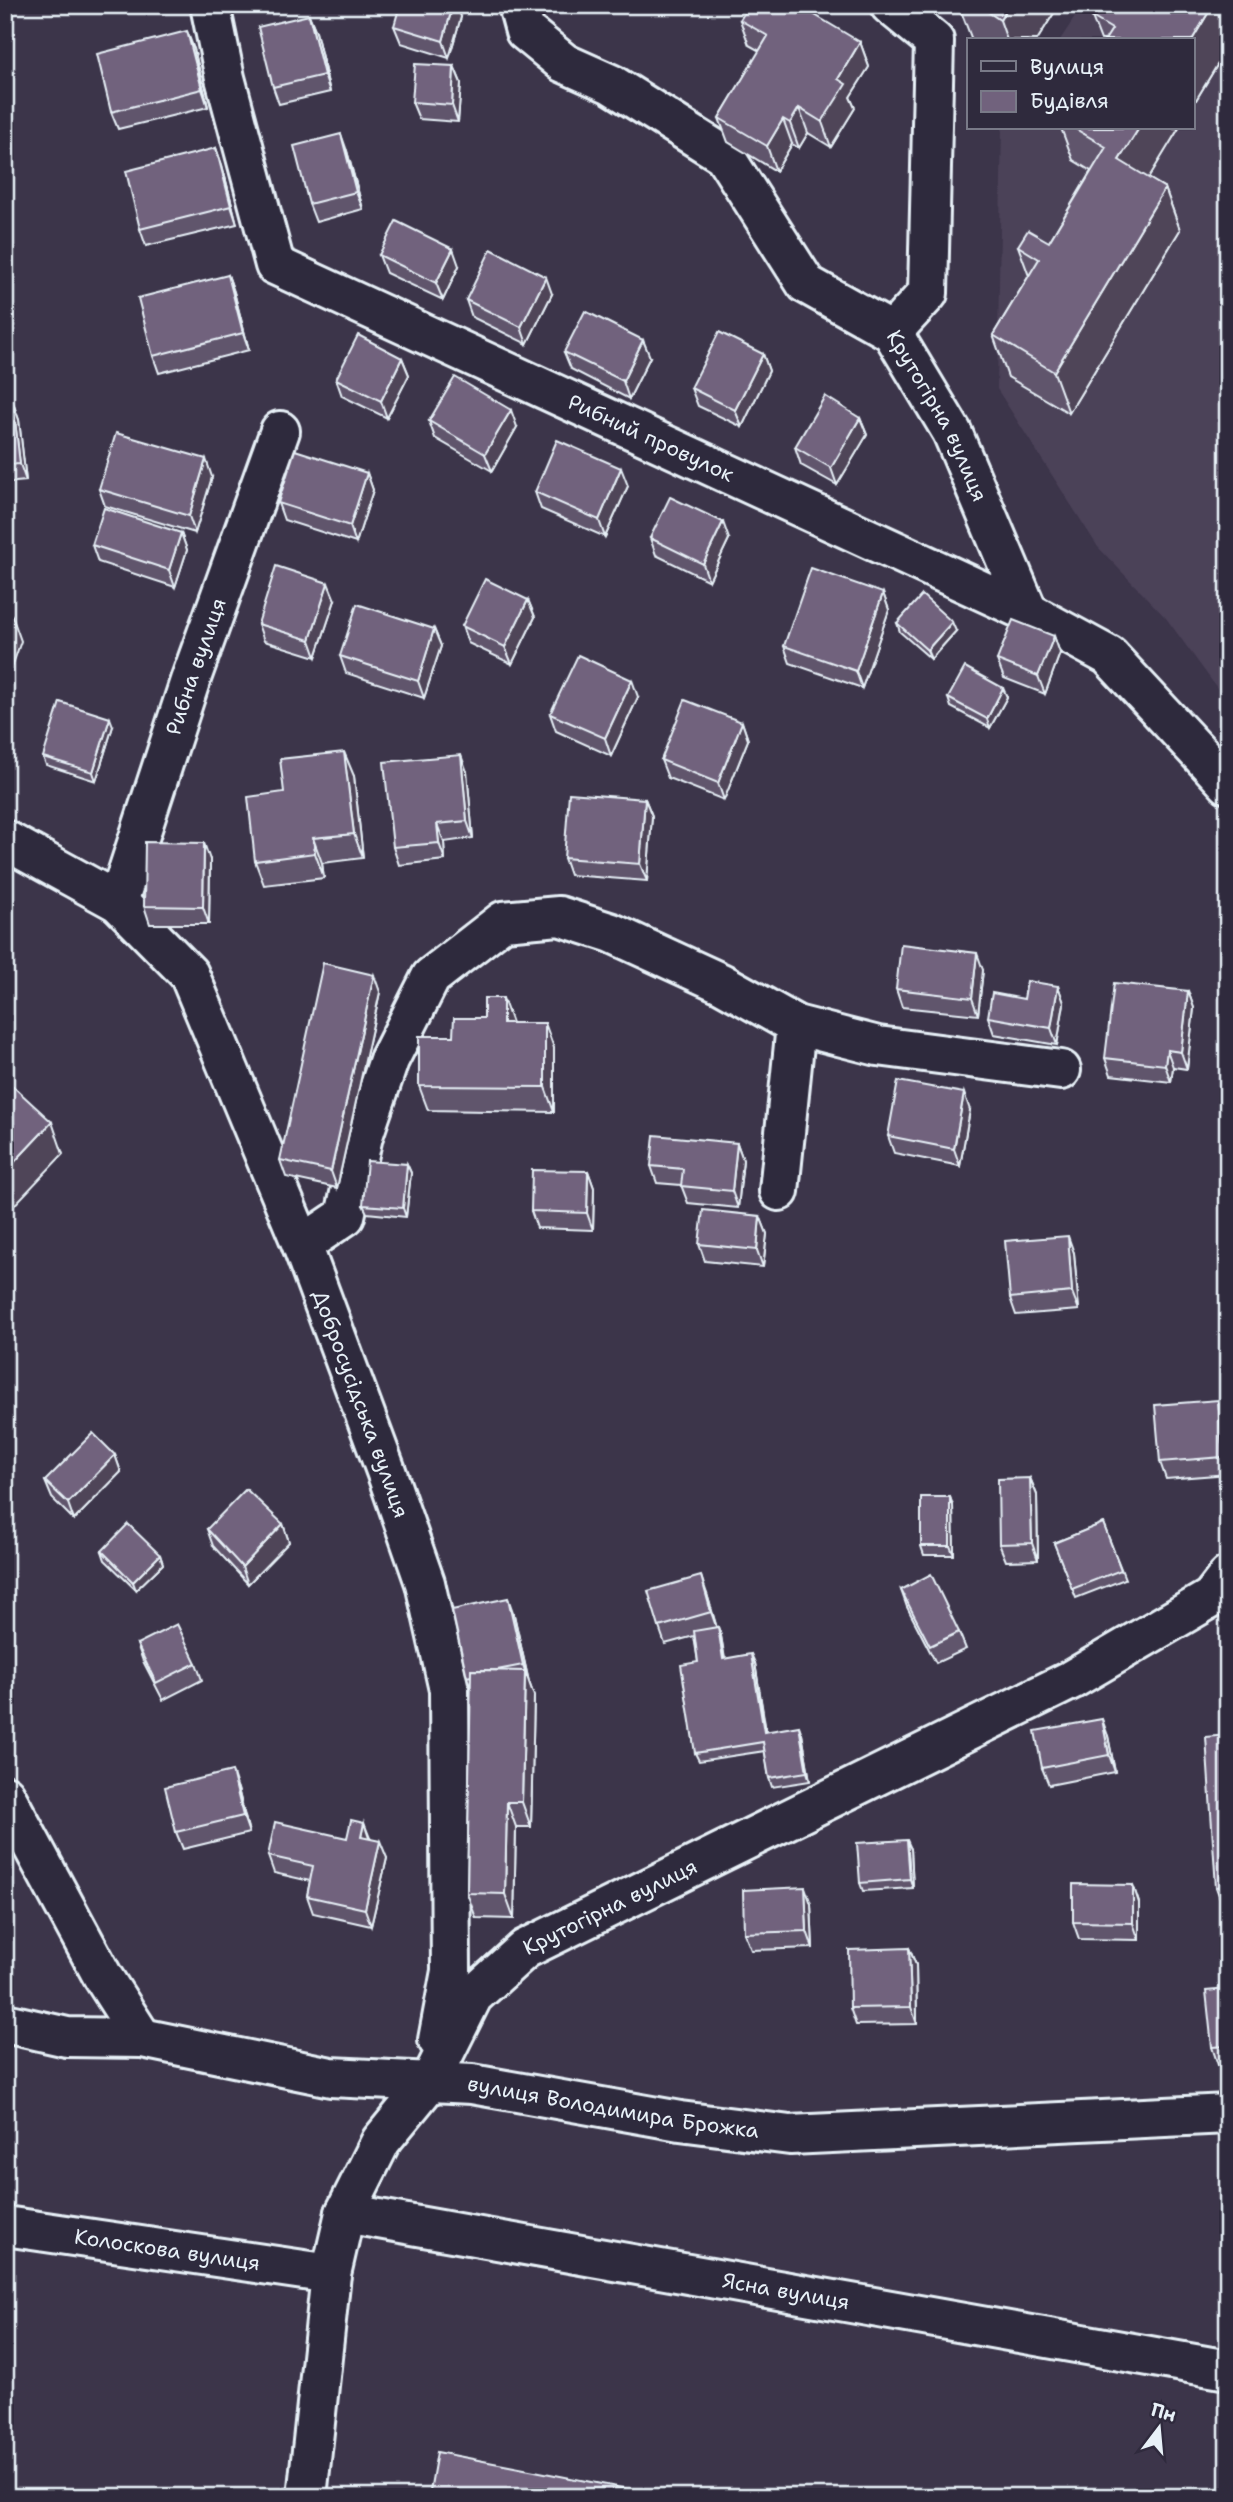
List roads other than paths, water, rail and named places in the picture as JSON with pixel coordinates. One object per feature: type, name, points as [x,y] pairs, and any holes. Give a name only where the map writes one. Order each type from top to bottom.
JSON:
[{"type":"street","name":"Рибний провулок","points":[[210,5],[225,78],[275,265],[1028,612]]},
{"type":"street","name":"Крутогірна вулиця","points":[[519,5],[525,31],[564,63],[611,83],[724,155],[806,284],[892,332],[952,432],[1028,612]]},
{"type":"street","points":[[890,5],[934,41],[928,293],[892,332]]},
{"type":"street","name":"Рибна вулиця","points":[[118,902],[190,681],[279,431]]},
{"type":"street","points":[[1028,612],[1109,656],[1228,784]]},
{"type":"street","name":"Добросусідська вулиця","points":[[5,840],[118,902],[189,974],[302,1245],[425,1583],[449,1690],[450,1971],[431,2080]]},
{"type":"street","points":[[302,1245],[345,1216],[363,1136],[389,1060],[431,977],[503,921],[559,916],[612,933],[721,984],[796,1025],[878,1046],[1061,1070]]},
{"type":"street","points":[[779,1191],[796,1025]]},
{"type":"street","name":"Крутогірна вулиця","points":[[307,2497],[331,2274],[345,2213],[381,2141],[431,2080],[473,1996],[525,1949],[1072,1680],[1211,1598],[1228,1576]]},
{"type":"street","points":[[5,1795],[103,1977],[142,2038]]},
{"type":"street","name":"вулиця Володимира Брожка","points":[[5,2023],[66,2036],[142,2038],[331,2077],[472,2084],[680,2121],[790,2134],[1228,2114]]},
{"type":"street","name":"Ясна вулиця","points":[[345,2213],[1228,2370]]},
{"type":"street","name":"Колоскова вулиця","points":[[5,2227],[331,2274]]}]
